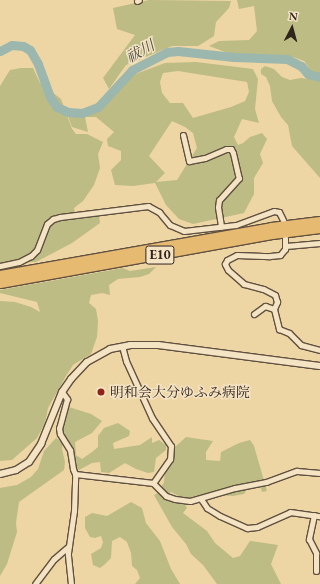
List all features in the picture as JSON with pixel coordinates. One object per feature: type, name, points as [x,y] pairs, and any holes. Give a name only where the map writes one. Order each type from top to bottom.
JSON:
[{"type":"highway","name":"E10","points":[[0,275],[320,220]]},
{"type":"highway","name":"E10","points":[[0,283],[272,234],[320,228]]},
{"type":"street","points":[[183,135],[189,161],[205,158],[226,149],[231,150],[233,153],[239,178],[219,200],[218,207],[221,227]]},
{"type":"street","points":[[0,266],[19,262],[31,256],[37,250],[47,224],[53,219],[60,217],[148,206],[159,212],[170,224],[180,230],[195,231],[236,225],[274,211],[281,214],[283,220]]},
{"type":"street","points":[[285,238],[286,246],[282,253],[278,256],[237,255],[227,260],[225,264],[228,270],[244,284],[263,289],[275,295],[277,302],[274,309],[279,328],[289,333],[301,345],[320,350]]},
{"type":"street","points":[[286,246],[320,243]]},
{"type":"street","points":[[254,314],[264,306],[274,309]]},
{"type":"street","points":[[0,474],[8,473],[24,466],[37,452],[62,392],[76,373],[87,362],[104,351],[122,346],[158,345],[320,366]]},
{"type":"street","points":[[122,346],[129,370],[152,418],[171,446],[170,459],[153,483]]},
{"type":"street","points":[[62,392],[67,399],[59,428],[60,434],[70,450],[73,469],[76,474],[74,510],[68,546],[71,584]]},
{"type":"street","points":[[76,474],[153,483],[160,492],[175,499],[190,501],[201,499],[211,494],[266,482],[297,472],[320,473]]},
{"type":"street","points":[[201,499],[207,508],[220,516],[247,528],[257,527],[290,512],[320,516]]},
{"type":"street","points":[[314,515],[310,539],[316,553],[316,571]]},
{"type":"street","points":[[35,584],[54,559],[68,546]]},
{"type":"green space","points":[[149,0],[231,1],[229,8],[216,22],[214,36],[198,46],[172,46],[126,65],[109,89],[103,78],[135,35],[117,29],[113,8]]},
{"type":"green space","points":[[237,0],[320,0],[320,178],[292,146],[288,125],[281,117],[272,101],[270,86],[266,77],[261,74],[261,69],[265,66],[274,69],[282,77],[290,80],[301,78],[309,79],[309,68],[304,61],[293,57],[228,53],[209,46],[219,41],[249,40],[257,31],[254,6],[239,9]]},
{"type":"green space","points":[[196,62],[253,69],[258,79],[255,109],[259,123],[242,119],[234,137],[238,145],[250,137],[262,133],[267,139],[260,154],[263,163],[254,178],[254,194],[244,213],[193,224],[179,219],[166,205],[155,183],[133,186],[115,185],[111,170],[121,160],[121,151],[108,146],[107,139],[114,132],[96,117],[85,117],[88,132],[72,127],[65,108],[90,113],[114,97],[122,85],[133,75],[165,63]],"holes":[[[178,71],[247,82],[249,92],[245,101],[231,107],[193,118],[183,103],[170,103],[162,93],[160,82],[163,73]],[[172,121],[185,127],[193,133],[197,148],[177,180],[156,182],[165,173],[149,156]]]},
{"type":"green space","points":[[33,68],[40,83],[61,99],[72,129],[76,134],[87,134],[103,142],[98,154],[100,168],[94,185],[83,201],[74,208],[76,217],[99,215],[100,223],[72,243],[36,262],[0,263],[0,86],[10,70]]},
{"type":"green space","points":[[156,267],[149,274],[140,277],[118,279],[109,285],[110,295],[102,293],[91,295],[89,303],[96,309],[98,321],[97,337],[91,354],[73,365],[48,408],[45,423],[37,438],[12,460],[0,461],[0,301],[15,302],[31,307],[40,312],[37,302],[0,293],[0,290],[123,268],[130,271]]},
{"type":"green space","points":[[69,407],[91,414],[102,421],[92,433],[75,442],[76,455],[82,459],[92,452],[98,447],[98,436],[104,428],[118,423],[130,431],[129,436],[113,443],[114,449],[140,445],[152,437],[152,443],[159,440],[166,445],[166,450],[156,458],[154,472],[148,473],[125,463],[109,473],[101,472],[100,462],[92,463],[79,470],[70,465],[68,462],[70,453],[62,428]]},
{"type":"green space","points":[[186,437],[213,441],[206,452],[206,460],[220,461],[221,452],[239,443],[250,440],[254,446],[267,491],[262,492],[260,485],[247,489],[244,494],[233,496],[203,494],[184,499],[171,492],[164,497],[185,505],[187,508],[183,513],[207,531],[215,543],[233,558],[240,556],[250,541],[278,545],[271,564],[281,584],[217,584],[203,565],[191,554],[186,544],[172,527],[154,495],[158,493],[164,482],[165,472],[175,453],[175,447]]},
{"type":"green space","points":[[56,438],[63,443],[62,449],[65,462],[64,470],[19,502],[16,523],[17,532],[7,564],[0,576],[0,488],[17,485],[31,477],[38,469],[44,451]]},
{"type":"green space","points":[[131,502],[142,508],[146,523],[160,541],[171,569],[180,584],[135,584],[140,578],[137,570],[132,566],[131,553],[127,542],[120,537],[112,541],[111,558],[100,568],[93,565],[91,554],[101,548],[103,542],[101,536],[95,538],[90,537],[85,528],[85,517],[92,513],[107,516]]},
{"type":"waterway","name":"祓川","points":[[0,51],[12,45],[23,46],[30,50],[38,64],[50,97],[57,107],[68,112],[82,113],[98,107],[132,70],[167,52],[178,51],[234,57],[287,59],[301,66],[308,74],[320,77]]},
{"type":"place","name":"明和会大分ゆふみ病院","points":[[101,392]]}]
